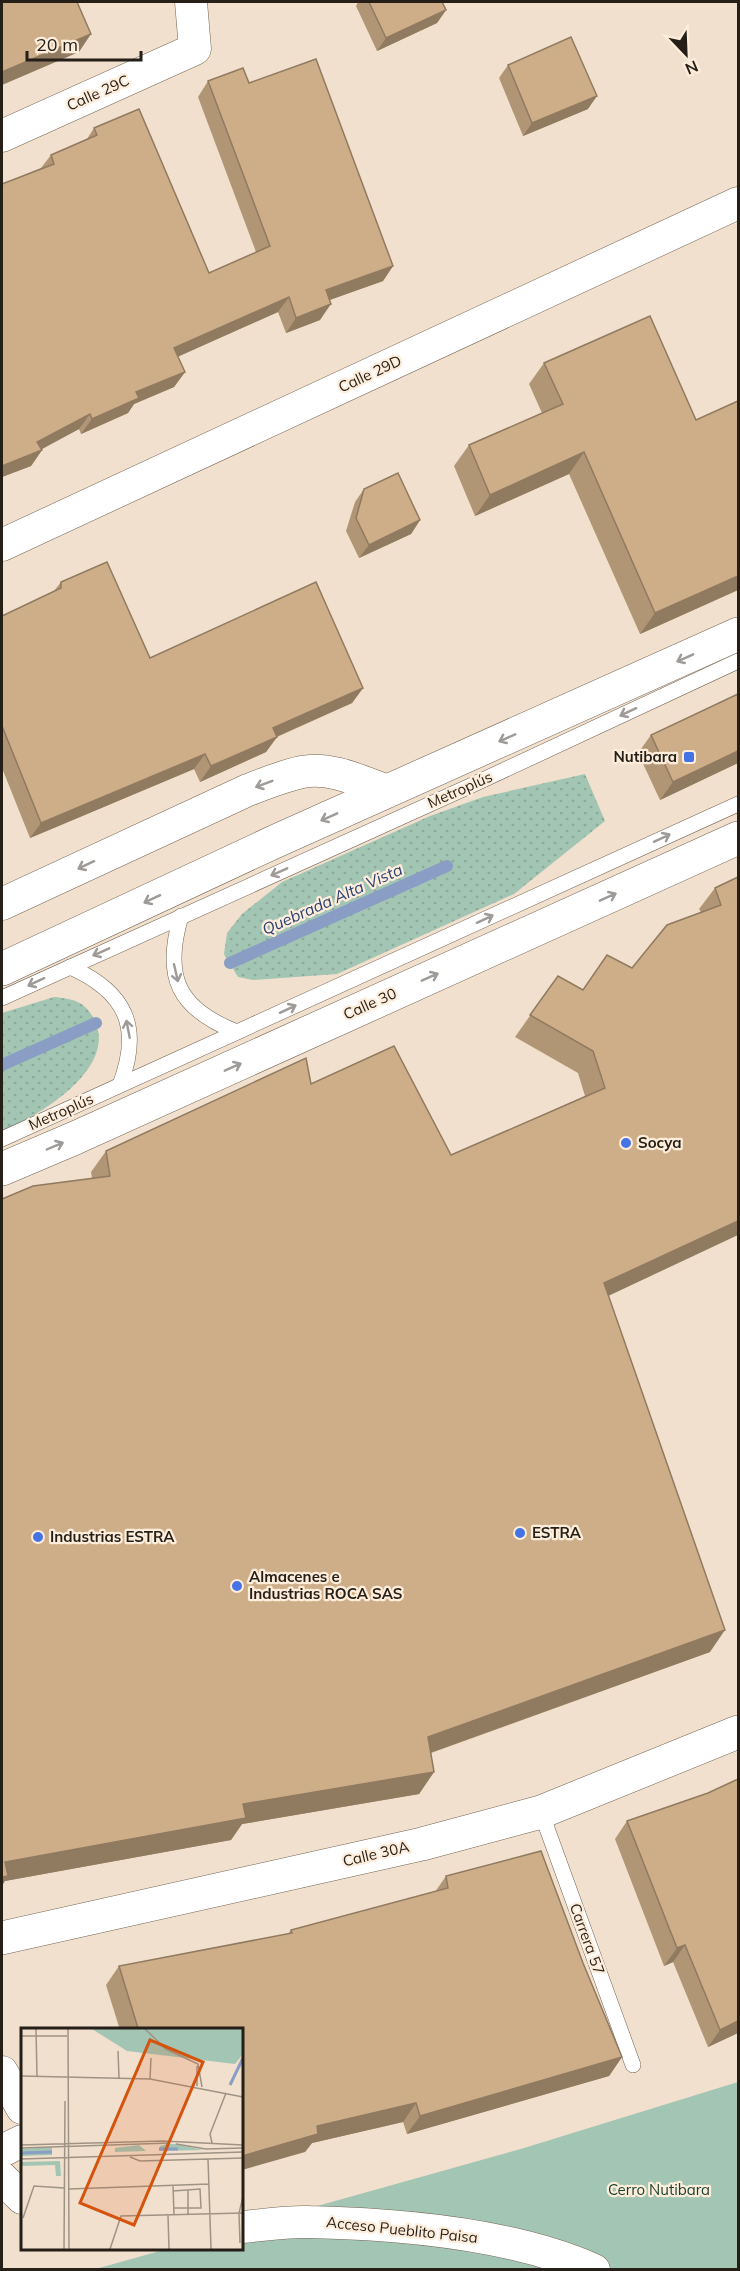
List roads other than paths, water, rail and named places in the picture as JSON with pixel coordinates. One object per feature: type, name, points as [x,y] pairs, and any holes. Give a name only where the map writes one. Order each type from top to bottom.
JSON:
[{"type":"main road","points":[[2,969],[388,791],[738,634]]},
{"type":"main road","name":"Calle 30","points":[[2,1169],[738,838]]},
{"type":"main road","name":"Calle 30A","points":[[2,1938],[422,1844],[541,1812],[738,1732]]},
{"type":"street","name":"Calle 29C","points":[[2,136],[195,49],[191,2]]},
{"type":"street","name":"Calle 29D","points":[[2,545],[738,203]]},
{"type":"street","points":[[2,904],[276,779],[304,771],[329,772],[388,791]]},
{"type":"street","points":[[2,2072],[21,2106]]},
{"type":"street","points":[[2,2151],[21,2142]]},
{"type":"street","points":[[2,2178],[21,2197]]},
{"type":"street","name":"Acceso Pueblito Paisa","points":[[243,2228],[308,2222],[412,2228],[494,2240],[574,2261],[594,2270]]},
{"type":"lane","name":"Metroplús","points":[[2,998],[470,786],[738,661]]},
{"type":"lane","name":"Metroplús","points":[[2,1139],[738,804]]},
{"type":"lane","points":[[180,916],[172,955],[175,978],[185,998],[202,1014],[217,1024],[237,1032]]},
{"type":"lane","points":[[70,966],[104,986],[119,1003],[128,1023],[131,1046],[128,1065],[120,1085]]},
{"type":"lane","name":"Carrera 57","points":[[541,1812],[633,2065]]},
{"type":"waterway","name":"Quebrada Alta Vista","points":[[230,963],[447,866]]},
{"type":"waterway","name":"Quebrada Alta Vista","points":[[2,1065],[96,1023]]},
{"type":"place","name":"Nutibara","points":[[689,757]]},
{"type":"place","name":"Socya","points":[[626,1143]]},
{"type":"place","name":"ESTRA","points":[[520,1533]]},
{"type":"place","name":"Industrias ESTRA","points":[[38,1537]]},
{"type":"place","name":"Almacenes e Industrias ROCA SAS","points":[[237,1586]]},
{"type":"park label","name":"Cerro Nutibara","points":[[659,2190]]}]
